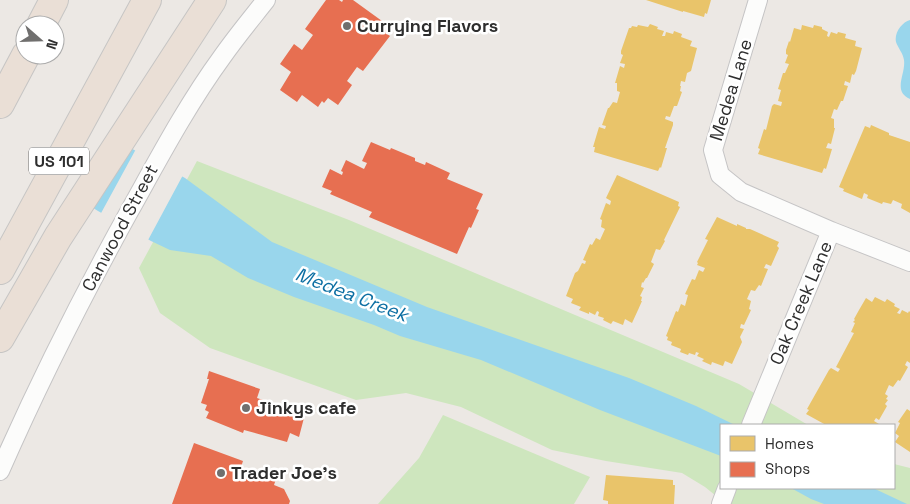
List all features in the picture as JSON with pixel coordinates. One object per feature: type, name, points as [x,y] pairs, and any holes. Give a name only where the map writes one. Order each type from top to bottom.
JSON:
[{"type":"highway","points":[[46,15],[54,0]]},
{"type":"highway","name":"US 101","points":[[0,270],[147,0]]},
{"type":"highway","points":[[0,338],[58,237],[212,0]]},
{"type":"highway","points":[[0,104],[20,65]]},
{"type":"street","name":"Canwood Street","points":[[0,471],[53,356],[117,233],[167,143],[222,57],[266,0]]},
{"type":"street","name":"Medea Lane","points":[[758,0],[713,150],[720,175],[741,192],[831,231]]},
{"type":"street","name":"Oak Creek Lane","points":[[751,424],[831,231],[910,262]]},
{"type":"green space","points":[[197,161],[349,220],[739,384],[806,424],[720,424],[720,489],[895,489],[895,464],[910,468],[910,504],[726,504],[705,487],[682,473],[552,450],[461,407],[406,393],[356,400],[210,348],[160,313],[139,268]]},
{"type":"green space","points":[[443,415],[590,477],[574,504],[378,504],[419,458]]},
{"type":"water","points":[[910,20],[910,99],[902,92],[901,82],[904,60],[896,42],[896,35],[899,28]]},
{"type":"water","name":"Medea Creek","points":[[0,76],[185,178],[272,242],[427,307],[629,378],[696,406],[733,424],[720,424],[720,456],[600,410],[481,360],[400,336],[294,297],[248,278],[211,256],[170,250],[151,241],[0,151]]},
{"type":"water","points":[[793,489],[875,489],[907,504],[824,504]]},
{"type":"pier","points":[[0,74],[132,146],[91,210],[0,154]]},
{"type":"pier","points":[[136,149],[183,175],[147,242],[100,215]]},
{"type":"building: Homes","points":[[646,0],[711,0],[707,14],[705,13],[704,17]]},
{"type":"building: Homes","points":[[650,24],[664,31],[662,36],[665,36],[666,32],[673,34],[674,31],[682,34],[681,37],[692,41],[690,46],[697,48],[691,71],[687,73],[685,82],[681,81],[680,91],[682,92],[677,106],[674,106],[670,117],[666,116],[665,119],[673,122],[673,125],[665,148],[667,148],[661,168],[658,171],[594,152],[595,147],[593,147],[599,127],[605,129],[606,126],[602,125],[608,108],[613,102],[617,103],[620,92],[617,91],[617,83],[615,83],[620,66],[624,68],[625,64],[620,63],[623,55],[621,51],[629,28],[632,26],[637,27],[638,25],[648,27]]},
{"type":"building: Homes","points":[[802,25],[813,28],[814,25],[822,27],[822,29],[828,32],[827,36],[829,37],[831,32],[846,34],[845,38],[856,41],[855,46],[862,48],[856,71],[854,75],[852,74],[850,83],[845,81],[844,85],[848,86],[843,101],[841,101],[837,110],[834,109],[831,118],[834,119],[835,128],[831,144],[828,143],[826,148],[832,149],[826,169],[824,168],[822,173],[758,154],[760,149],[758,148],[764,129],[766,130],[772,106],[774,104],[781,106],[782,102],[778,101],[781,90],[778,89],[783,73],[785,73],[789,64],[785,63],[788,55],[786,50],[789,41],[794,28],[801,30]]},
{"type":"building: Homes","points":[[871,125],[889,133],[889,135],[910,142],[910,213],[901,208],[902,204],[893,200],[891,204],[883,202],[882,204],[867,198],[868,195],[864,193],[862,199],[843,191],[844,189],[839,187],[865,126],[870,128]]},
{"type":"building: Homes","points":[[617,175],[679,202],[678,206],[680,207],[660,250],[656,249],[651,262],[654,264],[647,278],[642,282],[641,287],[644,288],[640,296],[642,301],[632,323],[625,319],[623,325],[613,321],[611,324],[603,320],[604,318],[598,316],[599,312],[597,311],[595,315],[579,310],[581,307],[571,303],[573,299],[566,296],[575,273],[582,263],[585,264],[586,261],[583,260],[590,244],[592,245],[596,238],[600,240],[605,229],[601,227],[602,220],[600,219],[606,203],[610,205],[611,201],[606,198]]},
{"type":"building: Homes","points":[[717,217],[779,242],[777,246],[779,248],[771,266],[766,264],[764,268],[768,269],[761,286],[759,285],[755,291],[751,290],[747,299],[751,301],[749,309],[751,310],[744,325],[741,324],[740,328],[744,329],[740,337],[742,342],[732,364],[725,361],[723,366],[712,362],[711,365],[702,361],[704,359],[697,356],[699,353],[696,352],[695,355],[689,353],[688,355],[680,352],[681,349],[671,345],[672,342],[667,340],[668,337],[666,336],[676,311],[678,312],[681,304],[685,306],[688,295],[685,294],[692,279],[695,280],[699,270],[703,272],[705,268],[697,265],[697,262],[708,240],[705,239]]},
{"type":"building: Homes","points":[[875,297],[885,302],[887,299],[900,309],[897,313],[900,314],[902,310],[910,312],[910,363],[907,361],[905,365],[908,367],[900,381],[898,380],[893,387],[889,385],[885,394],[888,396],[885,404],[887,406],[879,420],[876,418],[874,421],[879,424],[824,424],[806,414],[809,410],[807,409],[829,370],[831,368],[838,372],[840,369],[836,367],[854,333],[851,332],[855,323],[853,322],[854,319],[866,298],[872,302]]},
{"type":"building: Homes","points":[[907,409],[910,411],[910,452],[895,442],[899,436],[895,433],[900,423],[898,422]]},
{"type":"building: Homes","points":[[606,475],[673,480],[673,485],[675,485],[674,504],[608,504],[608,501],[603,500]]},
{"type":"building: Shops","points":[[326,0],[339,0],[342,2],[343,0],[353,0],[382,21],[379,25],[390,36],[363,71],[357,67],[347,81],[352,85],[338,105],[328,98],[324,103],[322,101],[318,107],[302,95],[297,102],[280,90],[291,72],[280,64],[294,44],[302,50],[313,35],[305,29]]},
{"type":"building: Shops","points":[[371,142],[390,150],[391,148],[415,158],[415,161],[425,165],[426,162],[450,173],[447,179],[483,194],[476,209],[479,210],[457,254],[369,217],[372,212],[330,194],[332,191],[322,187],[330,169],[342,175],[343,172],[341,171],[346,160],[364,169],[367,163],[362,161]]},
{"type":"building: Shops","name":"Jinkys cafe","points":[[209,371],[260,389],[257,398],[305,414],[299,437],[290,433],[287,442],[244,430],[243,433],[206,418],[209,412],[205,410],[207,405],[201,403],[209,379],[207,379]]},
{"type":"building: Shops","name":"Trader Joe's","points":[[194,443],[243,461],[241,467],[276,479],[274,485],[284,489],[290,501],[289,504],[172,504]]},
{"type":"place","name":"Currying Flavors","points":[[347,26]]},
{"type":"place","name":"Jinkys cafe","points":[[246,408]]},
{"type":"place","name":"Trader Joe's","points":[[221,473]]}]
